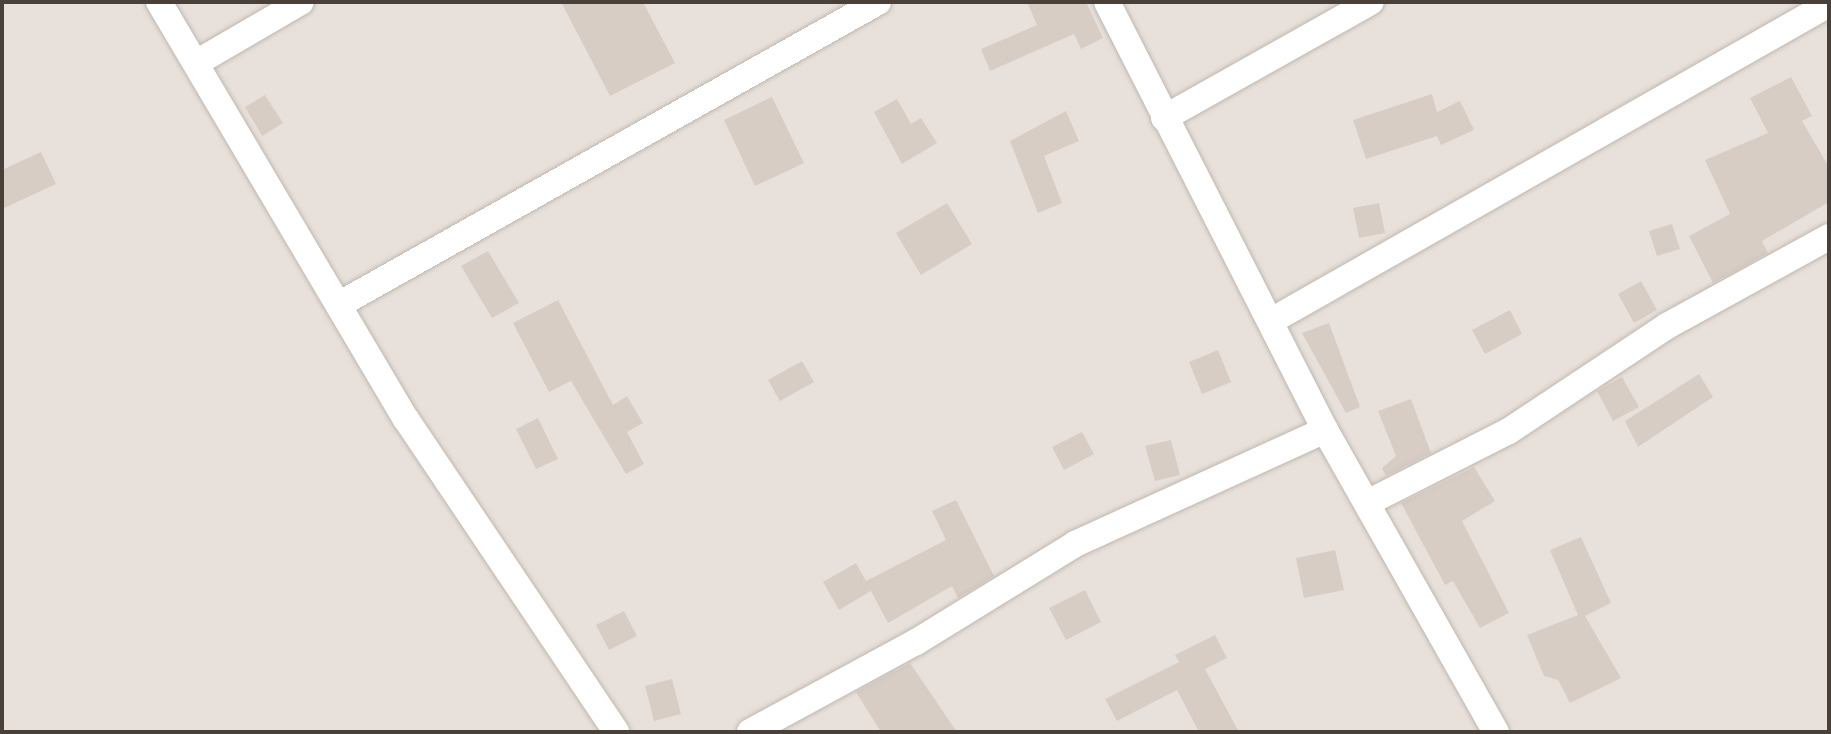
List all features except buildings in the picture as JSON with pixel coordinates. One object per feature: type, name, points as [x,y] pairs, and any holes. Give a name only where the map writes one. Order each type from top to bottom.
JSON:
[{"type":"street","points":[[159,2],[406,419],[616,732]]},
{"type":"street","points":[[196,63],[301,2]]},
{"type":"street","points":[[340,304],[878,2]]},
{"type":"street","points":[[1107,2],[1325,430],[1369,502],[1496,732]]},
{"type":"street","points":[[1164,118],[1371,2]]},
{"type":"street","points":[[1270,321],[1829,4]]},
{"type":"street","points":[[1369,502],[1509,431],[1667,326],[1829,237]]},
{"type":"street","points":[[750,732],[916,642],[1075,544],[1325,430]]},
{"type":"shaded area","points":[[2,2],[1829,2],[1829,732],[2,732]]}]
